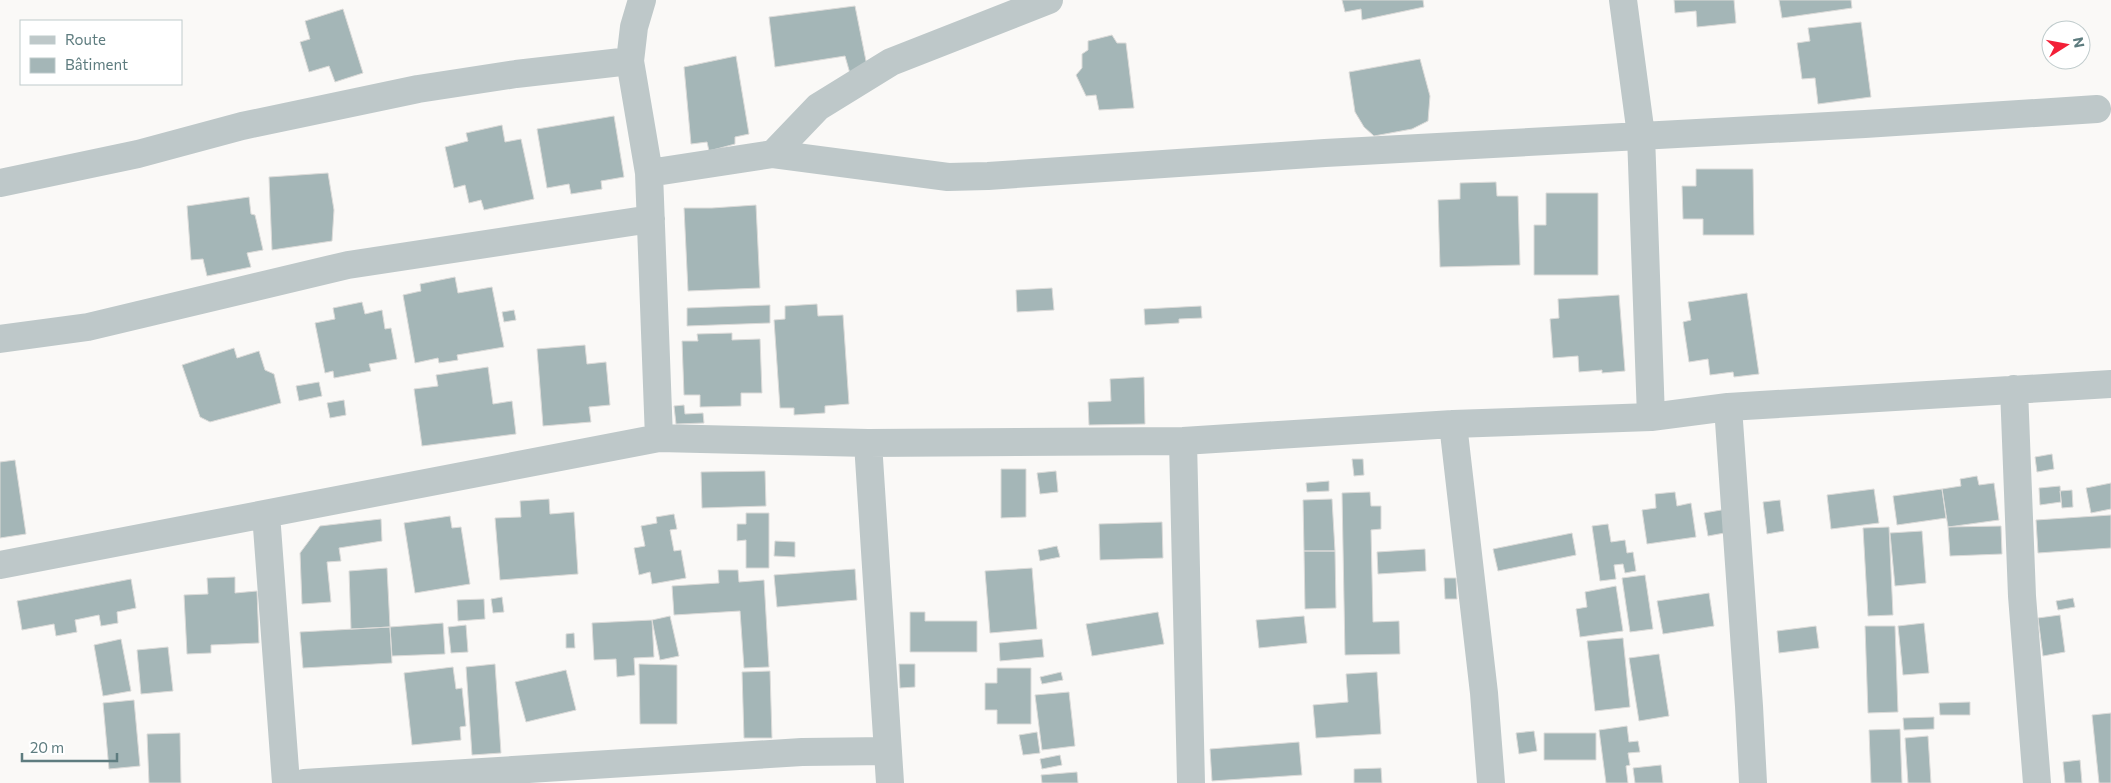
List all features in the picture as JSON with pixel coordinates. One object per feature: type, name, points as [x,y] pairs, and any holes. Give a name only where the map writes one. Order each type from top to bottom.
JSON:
[{"type":"street","points":[[642,0],[634,27],[630,60],[649,173],[659,438]]},
{"type":"street","points":[[773,154],[818,107],[890,62],[1049,0]]},
{"type":"street","points":[[1623,0],[1641,135],[1651,417]]},
{"type":"street","points":[[0,183],[138,154],[242,126],[418,89],[516,74],[630,60]]},
{"type":"street","points":[[649,173],[773,154],[948,177],[988,176],[1325,153],[1865,124],[2097,109]]},
{"type":"street","points":[[0,339],[88,327],[348,265],[651,219]]},
{"type":"street","points":[[0,566],[659,438],[868,443],[1183,441],[1453,424],[1651,417],[1728,407],[2111,384]]},
{"type":"street","points":[[2014,389],[2022,596],[2037,783]]},
{"type":"street","points":[[1728,407],[1753,783]]},
{"type":"street","points":[[1453,424],[1484,692],[1491,783]]},
{"type":"street","points":[[1183,441],[1191,783]]},
{"type":"street","points":[[868,443],[890,783]]},
{"type":"street","points":[[266,514],[286,783]]},
{"type":"street","points":[[304,783],[802,752],[888,750]]},
{"type":"building","points":[[1342,0],[1423,0],[1424,7],[1362,20],[1361,9],[1345,12]]},
{"type":"building","points":[[1674,0],[1734,0],[1736,23],[1697,27],[1696,11],[1675,13]]},
{"type":"building","points":[[1779,0],[1851,0],[1852,8],[1782,18]]},
{"type":"building","points":[[855,6],[868,71],[851,77],[845,56],[775,67],[769,17]]},
{"type":"building","points":[[343,9],[363,73],[335,82],[329,66],[309,72],[300,42],[310,39],[305,21]]},
{"type":"building","points":[[1861,22],[1871,97],[1818,104],[1815,78],[1802,79],[1797,43],[1810,41],[1808,28]]},
{"type":"building","points":[[1112,35],[1117,43],[1126,43],[1134,108],[1099,110],[1096,95],[1086,96],[1076,75],[1082,68],[1082,54],[1088,50],[1088,41]]},
{"type":"building","points":[[736,56],[749,134],[735,137],[735,144],[709,151],[707,142],[691,144],[684,67]]},
{"type":"building","points":[[1420,59],[1430,96],[1428,121],[1412,129],[1374,136],[1364,127],[1355,112],[1349,72]]},
{"type":"building","points":[[614,116],[624,177],[601,181],[602,189],[571,194],[569,184],[547,188],[537,129]]},
{"type":"building","points":[[502,125],[505,142],[521,139],[534,199],[484,210],[481,200],[469,203],[465,185],[454,188],[445,147],[468,141],[466,133]]},
{"type":"building","points":[[1696,169],[1753,169],[1754,235],[1703,235],[1703,219],[1683,219],[1682,186],[1696,186]]},
{"type":"building","points":[[328,173],[334,210],[332,241],[272,250],[269,177]]},
{"type":"building","points":[[1496,182],[1497,196],[1518,196],[1520,265],[1440,267],[1438,200],[1460,199],[1460,183]]},
{"type":"building","points":[[1546,193],[1598,193],[1598,275],[1534,275],[1534,225],[1546,225]]},
{"type":"building","points":[[249,197],[251,214],[255,215],[263,250],[247,253],[251,267],[207,276],[203,259],[191,260],[187,206]]},
{"type":"building","points":[[756,205],[760,288],[688,291],[684,208]]},
{"type":"building","points":[[455,277],[458,293],[492,287],[504,347],[457,355],[458,360],[439,363],[438,358],[415,363],[403,295],[421,291],[420,284]]},
{"type":"building","points":[[1052,288],[1054,310],[1017,312],[1016,290]]},
{"type":"building","points":[[1747,293],[1759,374],[1734,377],[1733,372],[1710,375],[1708,359],[1689,362],[1683,322],[1691,320],[1688,302]]},
{"type":"building","points":[[1619,295],[1625,371],[1579,372],[1578,356],[1553,358],[1550,319],[1559,318],[1558,299]]},
{"type":"building","points":[[362,302],[365,314],[382,310],[385,329],[391,328],[397,359],[369,364],[371,371],[334,378],[333,371],[325,373],[315,323],[335,319],[333,308]]},
{"type":"building","points":[[817,304],[818,316],[843,315],[849,404],[825,406],[825,413],[794,415],[794,408],[780,408],[774,320],[785,319],[785,306]]},
{"type":"building","points":[[770,305],[770,323],[687,326],[687,308]]},
{"type":"building","points":[[1201,306],[1202,318],[1179,319],[1179,323],[1145,325],[1144,309]]},
{"type":"building","points":[[514,310],[516,320],[504,322],[502,312]]},
{"type":"building","points":[[732,333],[732,340],[760,339],[762,393],[741,393],[741,406],[700,407],[700,395],[684,395],[682,341],[698,341],[697,334]]},
{"type":"building","points":[[585,345],[587,364],[606,362],[610,405],[589,407],[591,422],[543,426],[537,349]]},
{"type":"building","points":[[234,348],[237,358],[259,351],[265,370],[274,374],[281,403],[210,422],[200,417],[182,365]]},
{"type":"building","points":[[488,367],[493,404],[512,401],[516,434],[422,446],[414,389],[438,386],[436,375]]},
{"type":"building","points":[[1144,377],[1145,424],[1089,425],[1088,402],[1111,401],[1110,379]]},
{"type":"building","points":[[319,382],[322,396],[299,401],[296,386]]},
{"type":"building","points":[[344,400],[346,415],[330,418],[327,403]]},
{"type":"building","points":[[684,405],[685,414],[703,413],[704,423],[676,424],[674,406]]},
{"type":"building","points":[[2052,454],[2054,469],[2037,472],[2035,457]]},
{"type":"building","points":[[1352,459],[1363,459],[1364,475],[1354,476]]},
{"type":"building","points":[[15,460],[26,534],[0,538],[0,462]]},
{"type":"building","points":[[1001,469],[1026,469],[1026,517],[1001,518]]},
{"type":"building","points":[[765,471],[766,506],[702,508],[701,472]]},
{"type":"building","points":[[1056,471],[1058,492],[1040,494],[1037,473]]},
{"type":"building","points":[[1977,476],[1979,485],[1994,483],[1999,520],[1948,527],[1942,489],[1961,486],[1960,479]]},
{"type":"building","points":[[1329,481],[1329,491],[1307,492],[1306,483]]},
{"type":"building","points":[[2111,483],[2111,509],[2091,513],[2086,488]]},
{"type":"building","points":[[2060,486],[2061,502],[2040,505],[2039,488]]},
{"type":"building","points":[[1874,489],[1879,523],[1831,529],[1827,495]]},
{"type":"building","points":[[1942,489],[1946,518],[1897,525],[1893,496]]},
{"type":"building","points":[[2072,490],[2073,507],[2062,508],[2060,491]]},
{"type":"building","points":[[1370,492],[1371,506],[1381,506],[1381,529],[1371,530],[1373,622],[1399,621],[1400,654],[1345,655],[1342,493]]},
{"type":"building","points":[[1675,492],[1677,506],[1691,503],[1696,537],[1647,544],[1642,510],[1656,508],[1655,494]]},
{"type":"building","points":[[549,499],[550,514],[574,512],[578,574],[500,580],[495,518],[521,517],[520,501]]},
{"type":"building","points":[[1332,499],[1335,551],[1304,551],[1303,500]]},
{"type":"building","points":[[1780,500],[1784,531],[1767,534],[1763,502]]},
{"type":"building","points":[[1727,509],[1730,532],[1708,536],[1704,513]]},
{"type":"building","points":[[746,513],[769,513],[769,568],[746,568],[746,540],[737,541],[737,524],[746,524]]},
{"type":"building","points":[[674,514],[677,529],[670,530],[674,551],[681,550],[686,578],[652,584],[650,572],[639,575],[634,548],[645,546],[641,526],[657,523],[656,517]]},
{"type":"building","points":[[2111,515],[2111,548],[2038,553],[2036,520]]},
{"type":"building","points":[[450,516],[452,528],[461,527],[470,584],[415,593],[404,523]]},
{"type":"building","points":[[381,519],[382,541],[339,548],[341,561],[327,562],[331,602],[302,604],[300,553],[320,526]]},
{"type":"building","points":[[1162,522],[1163,558],[1100,560],[1099,524]]},
{"type":"building","points":[[1608,524],[1611,542],[1625,540],[1627,553],[1633,552],[1636,571],[1625,573],[1623,564],[1614,565],[1616,579],[1600,581],[1592,526]]},
{"type":"building","points":[[2001,526],[2002,554],[1950,556],[1948,527]]},
{"type":"building","points":[[1889,527],[1893,615],[1868,616],[1863,528]]},
{"type":"building","points":[[1922,531],[1926,583],[1895,586],[1890,533]]},
{"type":"building","points":[[1572,533],[1576,555],[1498,571],[1493,549]]},
{"type":"building","points":[[775,541],[795,542],[795,557],[774,556]]},
{"type":"building","points":[[1057,546],[1060,557],[1040,561],[1038,550]]},
{"type":"building","points":[[1425,549],[1426,571],[1378,574],[1377,552]]},
{"type":"building","points":[[1304,551],[1335,551],[1336,608],[1305,609]]},
{"type":"building","points":[[387,568],[390,627],[351,629],[349,571]]},
{"type":"building","points":[[1032,568],[1037,629],[990,633],[985,571]]},
{"type":"building","points":[[855,569],[857,600],[777,607],[774,575]]},
{"type":"building","points":[[718,570],[738,570],[739,582],[764,580],[769,667],[744,668],[740,611],[674,615],[672,586],[719,583]]},
{"type":"building","points":[[1645,575],[1653,629],[1630,632],[1622,578]]},
{"type":"building","points":[[235,577],[235,593],[257,591],[259,643],[211,645],[211,653],[187,654],[184,595],[208,594],[207,578]]},
{"type":"building","points":[[1444,578],[1456,578],[1457,599],[1445,599]]},
{"type":"building","points":[[131,579],[136,608],[117,612],[118,623],[101,626],[99,615],[75,620],[77,632],[56,636],[54,624],[22,630],[17,601]]},
{"type":"building","points":[[1616,586],[1623,631],[1580,637],[1576,609],[1587,607],[1585,592]]},
{"type":"building","points":[[1709,593],[1714,626],[1663,634],[1657,601]]},
{"type":"building","points":[[502,597],[504,612],[493,613],[491,599]]},
{"type":"building","points":[[2073,598],[2075,607],[2058,610],[2056,601]]},
{"type":"building","points":[[484,599],[485,619],[458,621],[457,600]]},
{"type":"building","points":[[910,612],[925,612],[925,621],[977,621],[977,652],[910,652]]},
{"type":"building","points":[[1158,612],[1164,644],[1092,656],[1086,624]]},
{"type":"building","points":[[2060,615],[2065,652],[2043,656],[2038,618]]},
{"type":"building","points":[[670,616],[679,656],[660,660],[652,620]]},
{"type":"building","points":[[1304,616],[1307,643],[1259,648],[1256,620]]},
{"type":"building","points":[[652,620],[654,657],[634,658],[635,675],[617,677],[616,659],[594,660],[592,623]]},
{"type":"building","points":[[443,623],[445,654],[392,656],[390,627]]},
{"type":"building","points":[[1924,623],[1929,673],[1903,675],[1898,626]]},
{"type":"building","points":[[466,625],[468,652],[451,653],[448,627]]},
{"type":"building","points":[[1816,626],[1819,648],[1779,653],[1777,631]]},
{"type":"building","points":[[1865,626],[1895,626],[1898,712],[1868,713]]},
{"type":"building","points":[[390,627],[392,663],[303,668],[300,632]]},
{"type":"building","points":[[574,633],[575,648],[566,648],[566,634]]},
{"type":"building","points":[[1623,638],[1630,707],[1595,711],[1587,641]]},
{"type":"building","points":[[121,639],[131,691],[103,696],[94,645]]},
{"type":"building","points":[[1042,639],[1044,657],[1000,661],[999,643]]},
{"type":"building","points":[[168,647],[173,691],[141,694],[137,650]]},
{"type":"building","points":[[1659,654],[1669,716],[1639,721],[1629,658]]},
{"type":"building","points":[[495,664],[501,753],[472,755],[466,667]]},
{"type":"building","points":[[639,664],[677,665],[677,724],[640,724]]},
{"type":"building","points":[[899,664],[915,664],[915,687],[900,688]]},
{"type":"building","points":[[453,667],[456,689],[462,688],[466,726],[460,727],[461,740],[412,745],[404,673]]},
{"type":"building","points":[[997,668],[1031,668],[1031,724],[997,724],[997,710],[985,710],[985,683],[997,683]]},
{"type":"building","points":[[566,670],[576,710],[526,722],[515,682]]},
{"type":"building","points":[[770,671],[772,738],[744,738],[742,672]]},
{"type":"building","points":[[1061,672],[1063,680],[1042,684],[1040,677]]},
{"type":"building","points":[[1377,672],[1381,734],[1316,738],[1313,705],[1348,702],[1346,674]]},
{"type":"building","points":[[1069,692],[1075,746],[1042,750],[1035,695]]},
{"type":"building","points":[[134,700],[140,766],[109,769],[103,703]]},
{"type":"building","points":[[1970,702],[1970,715],[1940,715],[1939,703]]},
{"type":"building","points":[[2111,713],[2111,783],[2099,783],[2092,715]]},
{"type":"building","points":[[1934,717],[1934,729],[1904,730],[1903,718]]},
{"type":"building","points":[[1627,726],[1629,742],[1638,741],[1640,752],[1628,753],[1630,765],[1626,766],[1628,783],[1606,783],[1599,730]]},
{"type":"building","points":[[1900,729],[1902,783],[1871,783],[1869,730]]},
{"type":"building","points":[[1534,731],[1537,751],[1519,754],[1516,733]]},
{"type":"building","points":[[1037,732],[1040,753],[1023,755],[1019,735]]},
{"type":"building","points":[[180,733],[181,783],[149,783],[147,734]]},
{"type":"building","points":[[1544,733],[1596,733],[1596,760],[1544,760]]},
{"type":"building","points":[[1928,736],[1931,783],[1908,783],[1905,738]]},
{"type":"building","points":[[1299,742],[1302,775],[1212,781],[1210,749]]},
{"type":"building","points":[[1060,755],[1062,765],[1042,769],[1040,759]]},
{"type":"building","points":[[2080,760],[2082,783],[2065,783],[2063,762]]},
{"type":"building","points":[[1661,765],[1663,783],[1635,783],[1633,768]]},
{"type":"building","points":[[1381,768],[1382,783],[1354,783],[1354,769]]},
{"type":"building","points":[[1077,772],[1078,783],[1042,783],[1041,775]]}]
